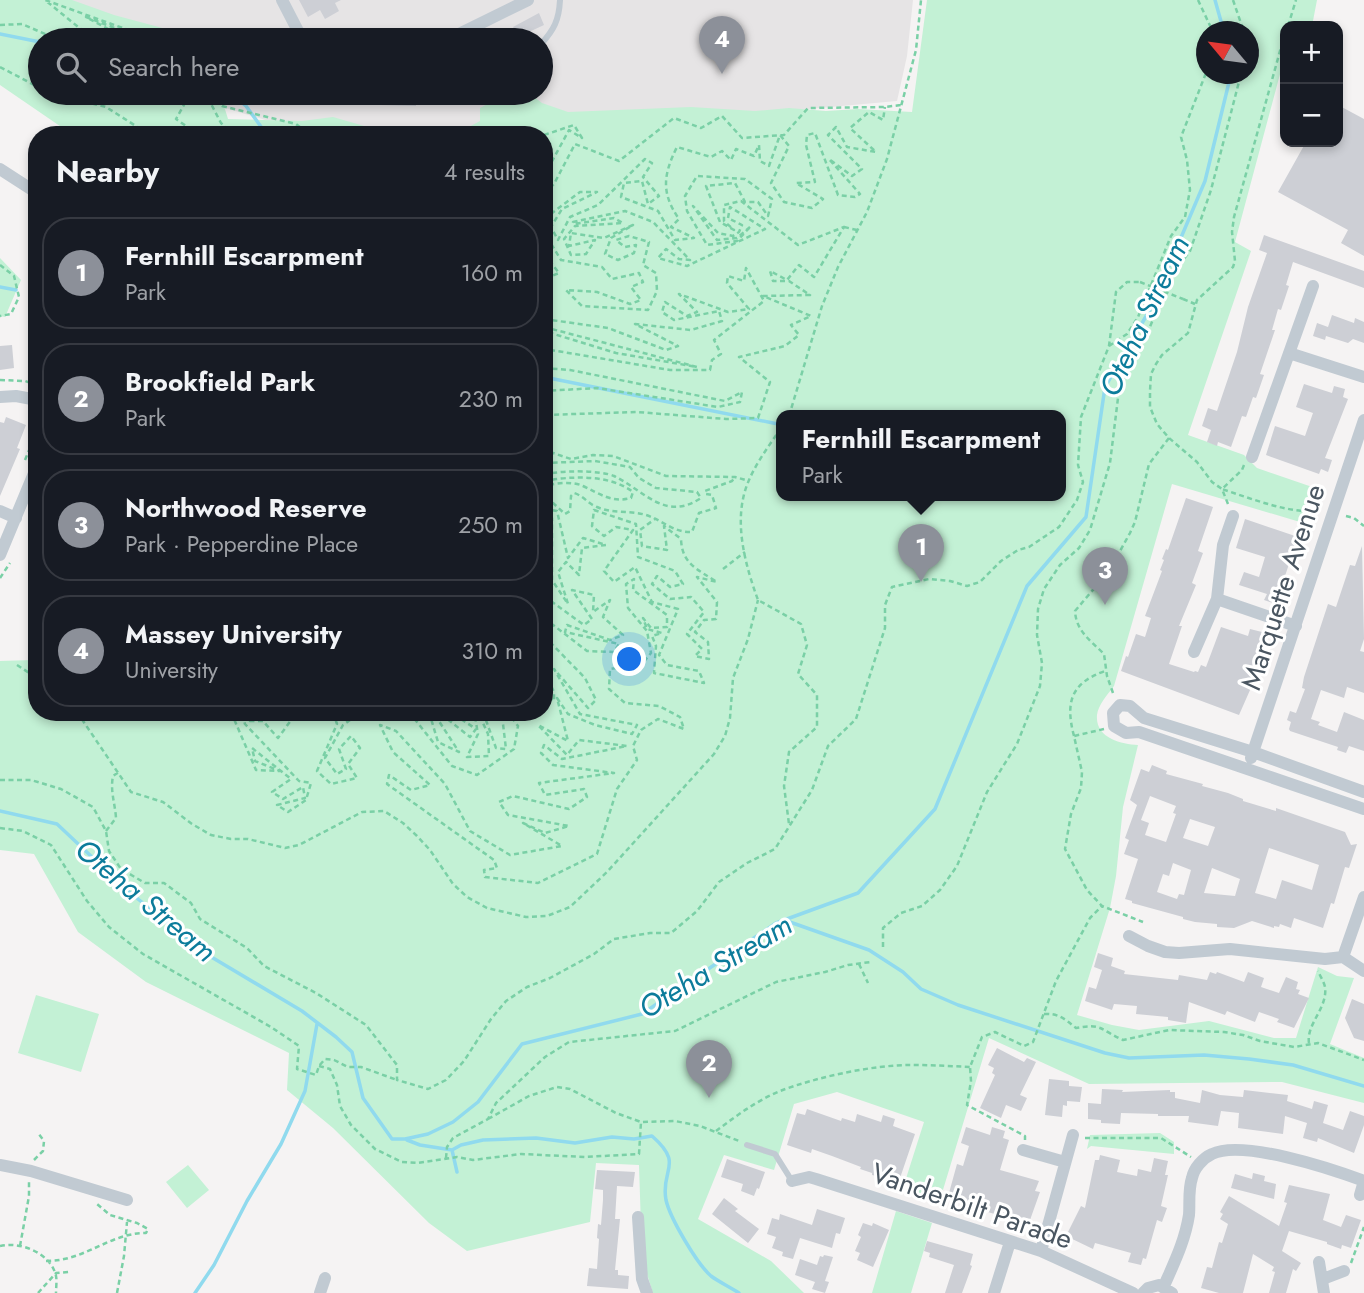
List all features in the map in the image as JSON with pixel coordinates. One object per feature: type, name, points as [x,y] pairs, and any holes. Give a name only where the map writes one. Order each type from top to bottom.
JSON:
[{"type":"street","points":[[282,0],[296,28]]},
{"type":"street","points":[[471,28],[528,0]]},
{"type":"street","points":[[0,169],[28,187]]},
{"type":"street","points":[[1249,457],[1313,286]]},
{"type":"street","points":[[1289,353],[1364,377]]},
{"type":"street","points":[[0,397],[28,398]]},
{"type":"street","name":"Marquette Avenue","points":[[1248,768],[1364,420]]},
{"type":"street","points":[[0,555],[28,489]]},
{"type":"street","points":[[0,511],[16,519]]},
{"type":"street","points":[[1194,652],[1217,599],[1223,545],[1233,516]]},
{"type":"street","points":[[1217,599],[1296,626]]},
{"type":"street","points":[[1364,792],[1253,752],[1144,718],[1130,706],[1120,705],[1113,713],[1114,726],[1126,733],[1139,732],[1364,809]]},
{"type":"street","points":[[1343,957],[1364,897]]},
{"type":"street","points":[[1129,936],[1165,952],[1230,949],[1325,959],[1343,957],[1364,971]]},
{"type":"street","points":[[1041,1251],[1072,1139]]},
{"type":"street","points":[[1024,1150],[1065,1163]]},
{"type":"street","points":[[1143,1293],[1153,1285],[1168,1290],[1189,1215],[1192,1177],[1200,1163],[1213,1153],[1230,1150],[1266,1154],[1329,1169],[1364,1181],[1360,1195]]},
{"type":"street","points":[[0,1165],[127,1200]]},
{"type":"street","name":"Vanderbilt Parade","points":[[792,1181],[809,1177],[1041,1251],[1133,1293]]},
{"type":"street","points":[[638,1217],[642,1279],[647,1293]]},
{"type":"street","points":[[994,1293],[1010,1242]]},
{"type":"street","points":[[1319,1262],[1324,1293]]},
{"type":"street","points":[[1323,1279],[1344,1270]]},
{"type":"street","points":[[320,1293],[326,1278]]},
{"type":"lane","points":[[553,30],[560,0]]},
{"type":"lane","points":[[747,1145],[775,1154],[792,1181]]},
{"type":"path","points":[[79,28],[45,0],[123,28]]},
{"type":"path","points":[[791,410],[822,306],[887,159],[916,50],[921,0]]},
{"type":"path","points":[[1198,0],[1208,21]]},
{"type":"path","points":[[1233,0],[1240,21]]},
{"type":"path","points":[[1289,21],[1296,0]]},
{"type":"path","points":[[106,28],[86,17],[115,28]]},
{"type":"path","points":[[0,25],[22,24],[31,28]]},
{"type":"path","points":[[1280,51],[1234,217],[1232,232],[1235,263],[1195,304],[1188,333],[1162,355],[1152,374],[1150,400],[1157,424],[1197,462],[1212,482],[1222,489],[1292,511],[1323,512]]},
{"type":"path","points":[[0,67],[28,82]]},
{"type":"path","points":[[1110,346],[1126,334],[1138,317],[1171,236],[1185,217],[1190,190],[1181,137],[1202,84]]},
{"type":"path","points":[[883,947],[883,928],[901,913],[922,906],[940,890],[957,866],[987,792],[1017,744],[1040,686],[1042,663],[1037,635],[1038,609],[1044,589],[1060,565],[1079,548],[1090,530],[1110,463],[1118,398],[1127,367],[1146,336],[1173,273],[1189,251],[1211,190],[1238,84]]},
{"type":"path","points":[[98,105],[136,126]]},
{"type":"path","points":[[184,105],[176,119],[186,126]]},
{"type":"path","points":[[212,105],[224,126]]},
{"type":"path","points":[[221,105],[299,126]]},
{"type":"path","points":[[553,185],[575,144],[619,161],[674,118],[701,128],[722,116],[742,138],[784,135],[808,108],[901,105]]},
{"type":"path","points":[[553,231],[558,240],[570,217],[598,205],[645,159],[652,163],[643,177],[659,196],[648,204],[642,181],[624,183],[621,197],[657,211],[675,240],[694,238],[671,227],[679,219],[667,202],[667,167],[677,147],[711,157],[722,152],[731,160],[736,149],[754,156],[759,145],[760,161],[769,166],[780,135],[789,146],[771,183],[784,202],[812,208],[823,199],[796,183],[816,182],[806,145],[807,135],[815,133],[838,195],[855,197],[860,194],[829,159],[852,176],[862,169],[828,135],[836,127],[847,147],[876,152],[850,128],[869,112],[883,120],[885,107]]},
{"type":"path","points":[[553,132],[573,125],[582,138],[569,130],[553,159]]},
{"type":"path","points":[[553,247],[561,260],[602,267],[612,279],[639,273],[643,282],[631,287],[641,300],[630,304],[597,292],[566,290],[582,306],[648,310],[657,291],[656,273],[643,265],[649,242],[629,236],[616,240],[625,247],[636,245],[634,253],[618,260],[605,254],[611,238],[633,225],[604,238],[571,233],[569,246],[595,240],[586,254],[571,255],[564,239],[575,226],[623,223],[614,218],[573,222],[625,211],[653,222],[691,260],[679,259],[666,249],[658,258],[687,266],[765,229],[730,207],[728,218],[742,225],[739,232],[733,236],[718,233],[693,206],[717,240],[737,238],[751,226],[737,241],[707,246],[687,211],[685,196],[696,176],[745,179],[772,199],[768,216],[758,202],[744,202],[735,183],[706,186],[720,222],[734,230],[724,221],[724,205],[741,201],[798,245],[844,227],[857,230]]},
{"type":"path","points":[[553,212],[580,192],[597,192],[562,209],[553,224]]},
{"type":"path","points":[[553,415],[637,412],[726,419],[758,418],[770,382],[739,358],[785,346],[799,335],[791,325],[811,316],[763,296],[810,295],[789,281],[773,281],[770,271],[787,280],[799,265],[814,277],[844,227]]},
{"type":"path","points":[[0,265],[13,276],[19,297],[11,314],[0,316]]},
{"type":"path","points":[[553,321],[608,328],[666,350],[678,346],[635,324],[691,330],[722,321],[719,311],[674,320],[662,312],[664,302],[687,316],[697,312],[679,294],[728,312],[749,309],[727,282],[728,276],[744,281],[746,268],[764,301],[714,340],[721,354],[712,360],[710,370],[670,370],[553,350]]},
{"type":"path","points":[[0,828],[23,831],[51,845],[87,901],[109,927],[143,954],[271,1027],[299,1046],[297,1069],[316,1075],[325,1059],[334,1059],[348,1067],[361,1067],[428,1089],[446,1080],[464,1061],[506,1001],[527,987],[594,954],[614,939],[650,933],[671,933],[697,911],[719,882],[747,863],[775,849],[812,790],[828,746],[856,719],[885,628],[886,606],[892,587],[929,579],[967,586],[980,582],[1001,561],[1059,527],[1077,500],[1083,482],[1078,465],[1081,417],[1110,346],[1116,292],[1127,282],[1140,282],[1195,304]]},
{"type":"path","points":[[553,331],[697,367],[616,353],[553,332]]},
{"type":"path","points":[[553,369],[725,401],[742,392],[740,402],[718,407],[597,388],[553,390]]},
{"type":"path","points":[[0,380],[28,382]]},
{"type":"path","points":[[83,721],[131,792],[163,802],[211,835],[248,839],[285,848],[299,845],[362,812],[384,811],[403,823],[430,850],[453,884],[467,897],[487,908],[526,917],[547,916],[570,907],[607,872],[714,754],[727,727],[733,678],[748,639],[758,600],[748,573],[741,518],[743,499],[749,481],[776,436]]},
{"type":"path","points":[[1120,705],[1110,687],[1104,654],[1085,637],[1075,617],[1075,611],[1109,571],[1130,533],[1137,516],[1149,464],[1169,438]]},
{"type":"path","points":[[553,453],[571,459],[593,455],[613,456],[666,476],[735,477],[749,481]]},
{"type":"path","points":[[1222,489],[1242,470],[1249,457]]},
{"type":"path","points":[[553,463],[595,461],[630,467],[639,478],[656,488],[697,492],[701,498],[679,508],[667,507],[610,474],[553,474]]},
{"type":"path","points":[[553,503],[565,514],[570,511],[571,496],[574,492],[599,508],[635,512],[676,530],[692,532],[699,513],[716,508],[712,495],[706,494],[705,491],[732,481],[735,477]]},
{"type":"path","points":[[553,482],[574,478],[596,479],[624,485],[633,492],[631,498],[608,499],[582,486],[553,483]]},
{"type":"path","points":[[1222,489],[1233,516]]},
{"type":"path","points":[[553,645],[585,678],[596,700],[588,708],[554,669],[580,713],[637,725],[632,734],[594,725],[568,714],[557,698],[568,741],[538,725],[567,755],[579,740],[627,746],[562,759],[544,746],[541,753],[553,765],[614,774],[539,783],[545,795],[584,789],[587,797],[569,809],[513,796],[499,802],[508,815],[569,826],[545,833],[523,823],[562,846],[510,855],[470,831],[445,784],[396,731],[380,725],[393,752],[430,785],[411,790],[389,775],[387,784],[494,860],[497,867],[484,870],[485,877],[538,883],[597,854],[617,789],[637,760],[633,746],[641,730],[658,719],[684,729],[681,718],[659,706],[625,703],[608,689],[610,669],[642,664],[651,653],[646,631],[628,608],[626,584],[635,579],[633,590],[667,615],[667,627],[651,628],[643,618],[647,629],[662,633],[652,636],[656,646],[654,673],[704,683],[699,671],[667,665],[659,655],[678,609],[652,602],[635,567],[614,582],[604,570],[633,530],[616,527],[604,536],[592,526],[594,510],[636,524],[638,557],[676,571],[683,584],[670,587],[657,576],[652,584],[670,599],[691,597],[704,612],[687,634],[702,649],[695,656],[709,659],[708,642],[695,632],[704,620],[716,619],[717,602],[697,577],[717,582],[689,564],[681,552],[681,539],[664,526],[667,550],[642,546],[640,530],[654,519]]},
{"type":"path","points":[[553,511],[557,511],[568,558],[583,538],[606,545],[582,548],[579,575],[566,562],[558,572],[568,604],[553,582]]},
{"type":"path","points":[[1342,516],[1354,518],[1364,526]]},
{"type":"path","points":[[723,569],[745,552]]},
{"type":"path","points":[[553,603],[584,625],[592,619],[572,590],[594,595],[593,612],[610,600],[603,617],[623,635],[610,640],[567,625],[565,632],[619,644],[614,652],[587,651],[553,625]]},
{"type":"path","points":[[758,600],[801,624],[807,646],[798,674],[817,695],[817,727],[789,752],[784,786],[789,824]]},
{"type":"path","points":[[17,665],[28,672]]},
{"type":"path","points":[[1105,671],[1088,677],[1072,700],[1069,718],[1082,772],[1081,788],[1071,814],[1065,849],[1087,890],[1102,906],[1143,922]]},
{"type":"path","points":[[235,721],[256,770],[280,771],[255,761],[252,748],[291,779],[272,792],[283,799],[303,787],[305,798],[277,805],[288,812],[306,800],[310,783],[299,781],[244,721]]},
{"type":"path","points":[[263,721],[278,738],[291,721]]},
{"type":"path","points":[[336,721],[317,771],[331,784],[357,778],[348,764],[360,748],[351,736],[339,749],[346,769],[337,774],[325,758],[343,725],[349,721]]},
{"type":"path","points":[[416,721],[452,766],[477,775],[514,750],[518,726],[514,721]]},
{"type":"path","points":[[433,721],[438,742],[458,752],[437,721]]},
{"type":"path","points":[[450,721],[470,737],[476,729],[464,721]]},
{"type":"path","points":[[476,721],[478,734],[467,757],[489,756],[488,734],[483,721]]},
{"type":"path","points":[[484,721],[496,748],[506,749],[503,721]]},
{"type":"path","points":[[1074,736],[1114,726]]},
{"type":"path","points":[[106,831],[116,818],[115,802],[110,789],[113,776],[119,772]]},
{"type":"path","points":[[0,780],[31,780],[61,789],[93,807],[106,831],[109,851],[121,869],[145,883],[164,883],[191,902],[200,919],[247,948],[264,966],[316,993],[366,1025],[397,1065],[397,1080]]},
{"type":"path","points":[[1024,1150],[1025,1136],[967,1105],[971,1082],[970,1067],[982,1037],[995,1032],[1027,1046],[1035,1039],[1056,981],[1090,918],[1102,906]]},
{"type":"path","points":[[1309,1043],[1308,1035],[1323,1003],[1325,987],[1318,971],[1325,959]]},
{"type":"path","points":[[488,1119],[496,1103],[545,1057],[569,1042],[675,1031],[776,982],[825,972],[848,964],[871,962]]},
{"type":"path","points":[[859,964],[868,983]]},
{"type":"path","points":[[1043,1016],[1054,1014],[1076,1028],[1092,1025],[1102,1027],[1123,1040],[1147,1034],[1180,1031],[1224,1032],[1294,1046],[1318,1044],[1364,1060]]},
{"type":"path","points":[[716,1131],[743,1111],[780,1091],[825,1078],[874,1068],[909,1065],[970,1067]]},
{"type":"path","points":[[319,1066],[330,1069],[337,1085],[340,1106],[351,1125],[375,1149],[402,1161],[418,1163],[457,1157],[473,1160],[540,1153],[585,1157],[639,1154],[642,1124]]},
{"type":"path","points":[[448,1159],[447,1147],[453,1138],[530,1096],[556,1087],[570,1089],[642,1124],[675,1121],[716,1131],[747,1145]]},
{"type":"path","points":[[20,1246],[29,1196],[29,1175],[35,1158],[43,1151],[44,1141],[38,1133]]},
{"type":"path","points":[[1072,1139],[1161,1138],[1200,1163]]},
{"type":"path","points":[[29,1175],[40,1183]]},
{"type":"path","points":[[46,1261],[64,1261],[126,1234],[146,1233],[148,1229],[110,1215],[86,1200]]},
{"type":"path","points":[[117,1293],[127,1222]]},
{"type":"path","points":[[1344,1270],[1350,1266],[1364,1227]]},
{"type":"path","points":[[0,1246],[9,1244],[26,1247],[46,1261],[56,1273],[56,1293]]},
{"type":"path","points":[[38,1293],[56,1273],[69,1272]]},
{"type":"shaded area","points":[[0,0],[913,0],[907,56],[897,101],[553,132],[553,126],[285,126],[216,105],[553,105],[553,28],[28,28]]},
{"type":"green space","points":[[0,0],[72,0],[162,28],[28,28],[28,104],[0,85]]},
{"type":"green space","points":[[927,0],[1317,0],[1313,21],[1280,21],[1280,74],[1235,242],[1251,251],[1188,435],[1244,455],[1257,468],[1321,490],[1310,525],[1172,484],[1114,686],[1101,704],[1097,715],[1100,729],[1110,738],[1138,745],[1123,807],[1110,908],[1077,1015],[1139,1030],[1209,1021],[1274,1038],[1296,1038],[1318,967],[1337,976],[1354,978],[1330,1044],[1364,1058],[1364,1103],[1282,1082],[1089,1084],[989,1038],[939,1203],[902,1191],[924,1122],[837,1092],[794,1104],[774,1170],[724,1155],[698,1219],[771,1261],[804,1293],[653,1293],[642,1258],[639,1165],[596,1163],[590,1222],[467,1251],[429,1223],[333,1128],[287,1090],[289,1053],[146,982],[78,932],[34,854],[0,850],[0,661],[28,660],[28,721],[553,721],[553,126],[471,126],[480,121],[480,108],[486,105],[548,105],[568,112],[691,107],[755,111],[789,108],[912,112]]},
{"type":"green space","points":[[29,105],[224,105],[228,119],[302,121],[333,117],[364,126],[60,126]]},
{"type":"green space","points":[[0,258],[21,280],[5,317],[0,316]]},
{"type":"green space","points":[[36,995],[99,1014],[81,1072],[18,1053]]},
{"type":"green space","points":[[1160,1133],[1174,1142],[1174,1154],[1091,1146],[1087,1149],[1090,1135]]},
{"type":"green space","points":[[188,1165],[209,1190],[187,1208],[166,1182]]},
{"type":"green space","points":[[896,1211],[932,1223],[911,1293],[872,1293]]},
{"type":"building","points":[[299,0],[341,0],[335,3],[339,11],[325,19],[320,10],[308,17]]},
{"type":"building","points":[[539,13],[544,25],[538,28],[513,27]]},
{"type":"building","points":[[1343,108],[1364,119],[1364,256],[1341,243],[1348,230],[1278,192],[1303,147],[1343,147]]},
{"type":"building","points":[[1264,235],[1364,271],[1364,288],[1293,262],[1286,285],[1289,286],[1281,310],[1278,309],[1272,330],[1275,330],[1260,374],[1264,375],[1256,398],[1253,397],[1246,417],[1242,416],[1231,447],[1218,442],[1217,446],[1207,442],[1211,430],[1202,426],[1208,408],[1217,411],[1237,352],[1248,307],[1267,253],[1259,250]]},
{"type":"building","points":[[1332,315],[1354,323],[1355,318],[1364,322],[1364,343],[1353,339],[1348,343],[1326,336],[1325,340],[1313,336],[1317,323],[1328,327]]},
{"type":"building","points":[[12,345],[14,368],[0,370],[0,346]]},
{"type":"building","points":[[1304,384],[1332,393],[1334,386],[1345,389],[1343,397],[1348,399],[1325,458],[1332,460],[1328,472],[1321,469],[1319,474],[1266,455],[1275,426],[1305,436],[1313,413],[1296,407]]},
{"type":"building","points":[[6,417],[26,425],[17,448],[20,449],[0,496],[0,422],[4,423]]},
{"type":"building","points":[[1186,498],[1213,507],[1198,551],[1203,553],[1192,583],[1196,585],[1179,626],[1182,626],[1169,664],[1194,672],[1198,672],[1201,665],[1206,667],[1221,627],[1248,636],[1250,629],[1262,632],[1259,640],[1264,641],[1251,680],[1254,681],[1239,715],[1121,671],[1136,634],[1145,637],[1151,618],[1145,616],[1162,571],[1162,559],[1166,549],[1168,550]]},
{"type":"building","points":[[1245,519],[1298,537],[1297,542],[1304,545],[1301,555],[1293,552],[1282,585],[1287,586],[1282,599],[1278,597],[1276,604],[1264,600],[1267,594],[1239,585],[1244,572],[1259,577],[1265,557],[1236,548]]},
{"type":"building","points":[[1362,546],[1364,639],[1360,651],[1364,652],[1364,693],[1347,687],[1344,698],[1321,690],[1311,719],[1320,722],[1318,725],[1337,732],[1344,712],[1364,720],[1364,751],[1349,746],[1346,753],[1337,750],[1338,747],[1290,731],[1291,722],[1287,720],[1290,711],[1296,713],[1305,689],[1302,688],[1304,677],[1328,604],[1336,607],[1350,565],[1355,566]]},
{"type":"building","points":[[1152,765],[1167,771],[1166,774],[1203,784],[1202,786],[1228,793],[1243,801],[1276,811],[1276,808],[1345,832],[1351,845],[1357,844],[1349,868],[1345,867],[1334,904],[1331,903],[1323,928],[1294,918],[1291,928],[1280,924],[1274,928],[1252,921],[1234,928],[1217,927],[1217,924],[1183,919],[1125,899],[1138,859],[1124,854],[1129,840],[1125,838],[1137,805],[1130,800],[1141,769],[1149,772]],"holes":[[[1150,796],[1176,806],[1173,813],[1176,814],[1166,842],[1145,835],[1149,823],[1141,820]],[[1190,819],[1215,827],[1208,846],[1183,838]],[[1269,848],[1319,865],[1312,890],[1282,880],[1276,899],[1255,893]],[[1173,863],[1191,870],[1184,895],[1179,894],[1177,899],[1157,892],[1163,874],[1169,876]],[[1212,868],[1240,879],[1235,896],[1204,893]]]},
{"type":"building","points":[[1098,953],[1113,958],[1111,966],[1125,971],[1124,974],[1178,980],[1179,975],[1207,980],[1210,972],[1217,972],[1244,982],[1248,972],[1264,978],[1261,987],[1279,993],[1286,977],[1298,982],[1298,994],[1309,998],[1294,1028],[1259,1012],[1255,1022],[1227,1011],[1225,1015],[1189,1002],[1186,1023],[1168,1020],[1168,1017],[1136,1014],[1137,1006],[1114,1004],[1112,1010],[1085,1001],[1089,987],[1096,989],[1102,970],[1094,967]]},
{"type":"building","points":[[1352,999],[1364,1004],[1364,1041],[1354,1038],[1345,1018]]},
{"type":"building","points":[[997,1048],[1024,1062],[1027,1058],[1036,1062],[1020,1095],[1027,1098],[1021,1111],[1006,1105],[1001,1118],[980,1108],[995,1075],[992,1073],[994,1068],[988,1065]]},
{"type":"building","points":[[1049,1079],[1069,1081],[1069,1086],[1082,1087],[1080,1102],[1067,1101],[1067,1106],[1063,1105],[1062,1117],[1045,1115]]},
{"type":"building","points":[[1102,1089],[1123,1090],[1122,1092],[1170,1090],[1175,1092],[1175,1098],[1200,1103],[1202,1090],[1243,1097],[1244,1090],[1288,1095],[1287,1101],[1312,1109],[1314,1101],[1328,1105],[1323,1123],[1343,1130],[1350,1111],[1364,1116],[1364,1125],[1354,1153],[1318,1138],[1317,1142],[1303,1138],[1307,1123],[1285,1116],[1283,1134],[1238,1128],[1239,1113],[1221,1111],[1218,1126],[1188,1122],[1189,1116],[1121,1113],[1120,1124],[1101,1123],[1101,1120],[1088,1119],[1088,1103],[1101,1104]]},
{"type":"building","points":[[807,1109],[841,1121],[842,1118],[855,1122],[857,1114],[881,1122],[883,1115],[895,1119],[893,1126],[915,1134],[899,1181],[872,1175],[860,1169],[861,1167],[812,1149],[811,1153],[787,1145],[797,1113],[805,1115]]},
{"type":"building","points":[[966,1127],[990,1135],[992,1127],[1005,1131],[1003,1138],[1009,1140],[1000,1170],[1039,1181],[1035,1191],[1040,1192],[1030,1220],[999,1211],[998,1215],[981,1210],[982,1206],[954,1198],[955,1195],[949,1193],[957,1164],[963,1166],[969,1146],[961,1143]]},
{"type":"building","points":[[1100,1155],[1120,1160],[1117,1172],[1137,1176],[1138,1169],[1151,1172],[1154,1158],[1168,1161],[1165,1175],[1168,1175],[1161,1206],[1167,1208],[1162,1222],[1157,1220],[1146,1259],[1143,1258],[1141,1265],[1128,1262],[1131,1253],[1095,1243],[1093,1249],[1066,1236],[1081,1206],[1085,1208],[1095,1160],[1099,1160]]},
{"type":"building","points":[[727,1159],[765,1172],[754,1196],[741,1191],[743,1184],[721,1177]]},
{"type":"building","points":[[597,1170],[635,1172],[633,1187],[617,1186],[615,1219],[620,1219],[615,1270],[618,1270],[618,1275],[629,1276],[628,1289],[587,1286],[589,1268],[597,1269],[598,1224],[601,1225],[603,1190],[595,1189]]},
{"type":"building","points":[[1253,1173],[1265,1176],[1264,1181],[1276,1184],[1274,1199],[1231,1188],[1235,1174],[1252,1179]]},
{"type":"building","points":[[1289,1185],[1330,1194],[1323,1220],[1341,1227],[1346,1215],[1361,1220],[1351,1248],[1342,1245],[1341,1249],[1289,1231],[1282,1251],[1301,1263],[1296,1271],[1293,1269],[1286,1293],[1269,1293],[1274,1267],[1253,1254],[1243,1293],[1219,1293],[1201,1288],[1207,1267],[1212,1268],[1219,1242],[1222,1243],[1228,1224],[1220,1219],[1223,1214],[1220,1212],[1229,1196],[1279,1226],[1287,1203],[1284,1202]]},
{"type":"building","points":[[724,1198],[738,1209],[735,1211],[759,1229],[748,1243],[712,1214]]},
{"type":"building","points":[[817,1209],[845,1218],[840,1234],[836,1233],[832,1248],[800,1238],[793,1259],[782,1256],[783,1252],[772,1248],[776,1237],[767,1234],[772,1218],[779,1220],[780,1214],[812,1225]]},
{"type":"building","points":[[863,1223],[872,1226],[873,1223],[889,1230],[873,1267],[857,1260],[860,1253],[855,1251]]},
{"type":"building","points":[[927,1241],[973,1254],[972,1266],[962,1293],[945,1293],[954,1265],[929,1257],[930,1253],[924,1251]]},
{"type":"building","points":[[820,1256],[833,1257],[825,1281],[829,1282],[825,1293],[812,1289],[815,1282],[795,1275],[800,1259],[817,1265]]},
{"type":"waterway","name":"Oteha Stream","points":[[1215,0],[1221,21]]},
{"type":"waterway","points":[[0,34],[28,40]]},
{"type":"waterway","name":"Oteha Stream","points":[[0,811],[57,824],[128,891],[208,955],[302,1011],[336,1037],[352,1052],[363,1098],[392,1139],[428,1134],[453,1122],[478,1102],[522,1044],[642,1014],[776,923],[858,893],[935,809],[1027,586],[1086,517],[1105,387],[1152,306],[1205,181],[1229,84]]},
{"type":"waterway","points":[[245,105],[260,126]]},
{"type":"waterway","points":[[0,287],[16,290]]},
{"type":"waterway","points":[[553,379],[776,424]]},
{"type":"waterway","points":[[787,921],[869,950],[903,972],[921,989],[958,1005],[1105,1053],[1129,1058],[1204,1055],[1249,1059],[1293,1065],[1364,1086]]},
{"type":"waterway","points":[[195,1293],[214,1265],[247,1201],[281,1144],[305,1091],[317,1024]]},
{"type":"waterway","points":[[407,1140],[452,1150],[483,1140],[536,1138],[575,1143],[612,1137],[634,1139],[652,1136],[662,1146],[669,1161],[666,1200],[678,1229],[705,1270],[739,1293]]},
{"type":"waterway","points":[[452,1150],[457,1172]]},
{"type":"place","name":"Massey University","points":[[722,74]]},
{"type":"place","name":"Fernhill Escarpment","points":[[921,582]]},
{"type":"place","name":"Northwood Reserve","points":[[1105,605]]},
{"type":"place","name":"Brookfield Park","points":[[709,1098]]}]
